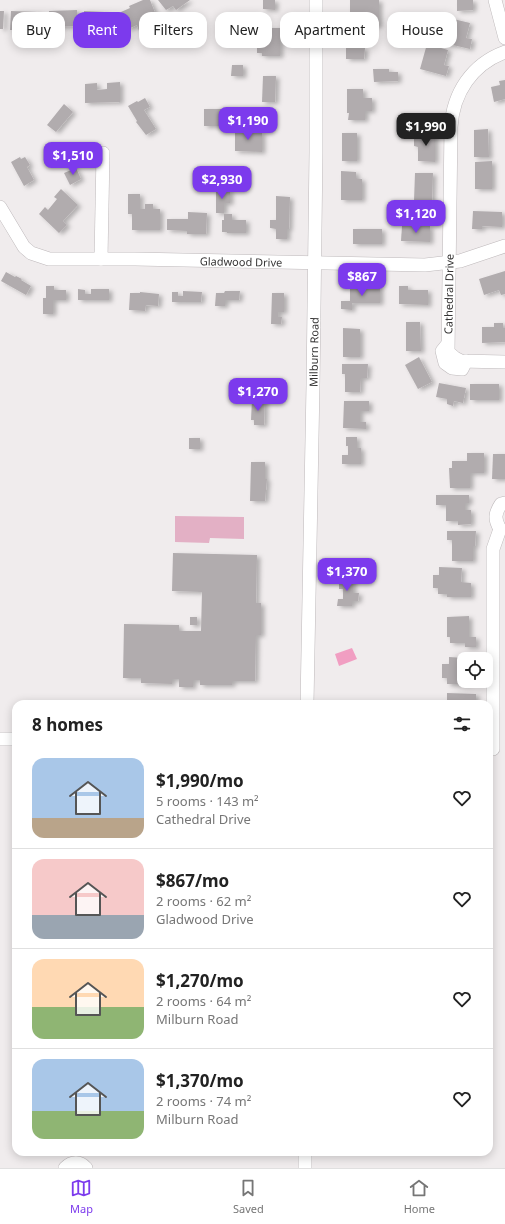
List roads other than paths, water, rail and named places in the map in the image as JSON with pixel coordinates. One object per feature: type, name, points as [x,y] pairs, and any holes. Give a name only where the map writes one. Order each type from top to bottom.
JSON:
[{"type":"street","name":"Milburn Road","points":[[307,700],[313,443],[316,0]]},
{"type":"street","points":[[495,0],[505,38]]},
{"type":"street","name":"Cathedral Drive","points":[[505,52],[495,56],[483,64],[470,76],[453,107],[451,127],[448,343],[448,352],[455,358],[466,361],[505,362]]},
{"type":"street","points":[[101,259],[103,153]]},
{"type":"street","name":"Gladwood Drive","points":[[0,207],[24,247],[31,253],[49,259],[425,265],[449,263],[462,260],[505,246]]},
{"type":"street","points":[[496,749],[493,549],[502,529],[496,522],[496,512],[501,504],[505,503]]},
{"type":"street","points":[[0,739],[12,739]]},
{"type":"street","points":[[305,1156],[305,1168]]}]
